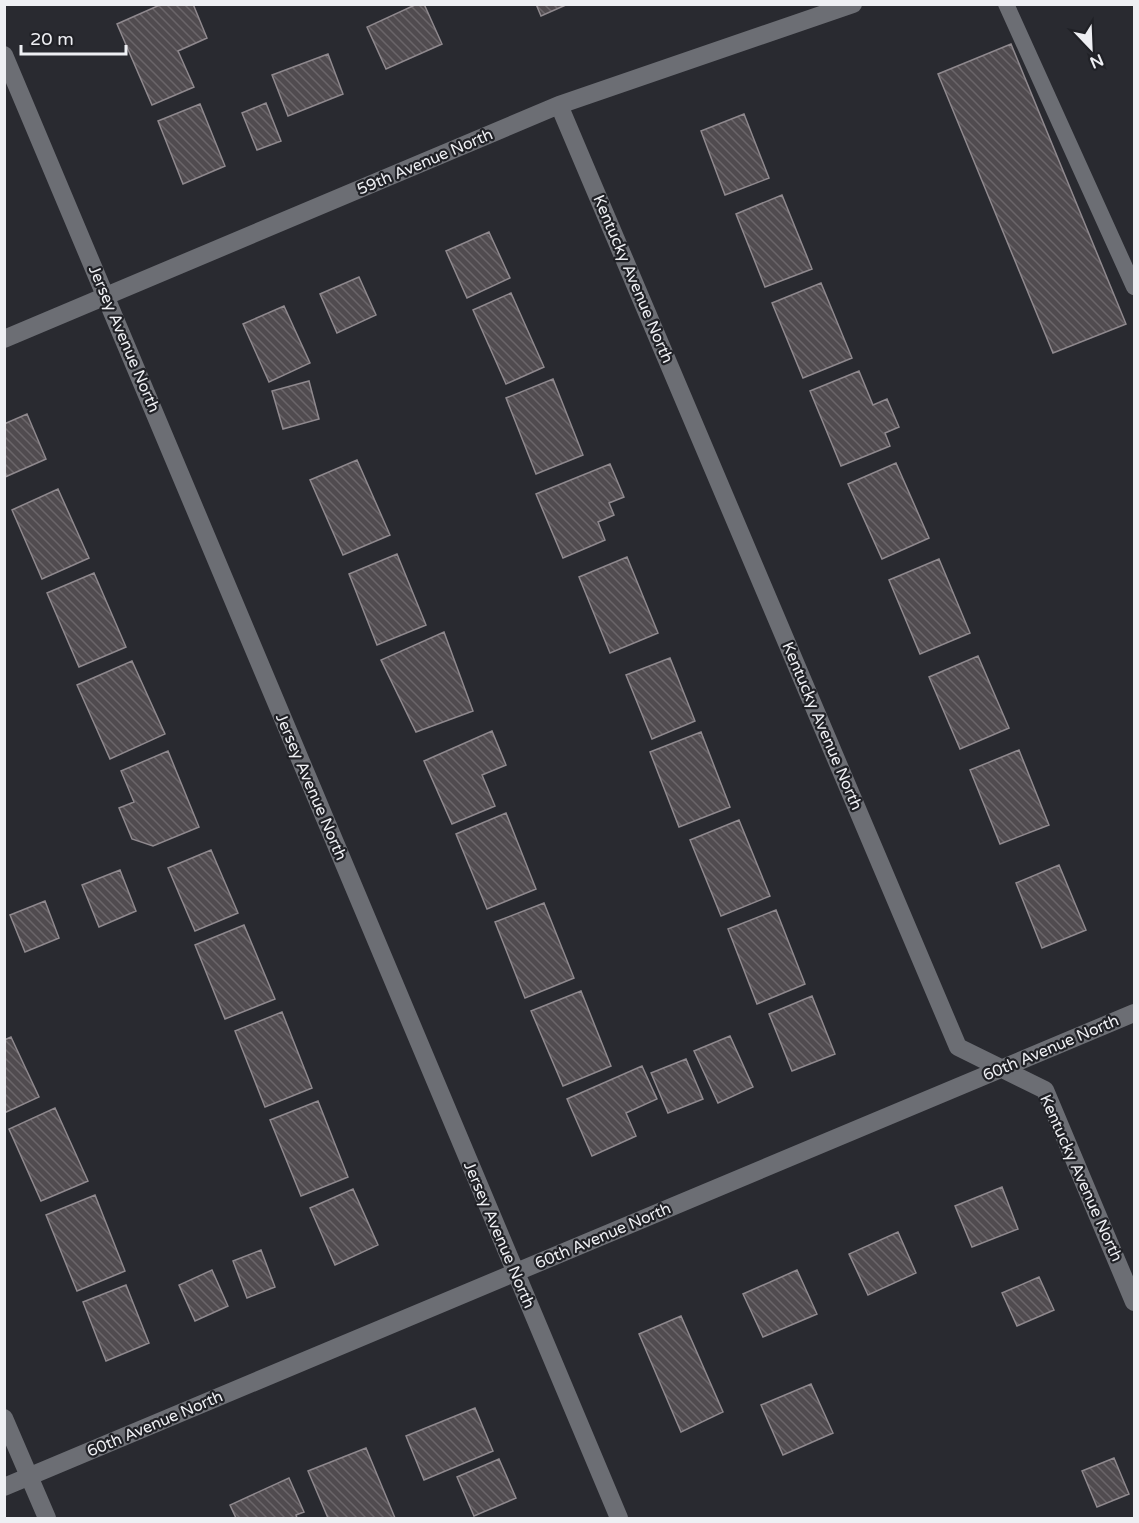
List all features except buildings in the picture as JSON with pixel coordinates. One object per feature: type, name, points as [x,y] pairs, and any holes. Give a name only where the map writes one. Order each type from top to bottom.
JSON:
[{"type":"street","name":"59th Avenue North","points":[[4,339],[559,105],[853,4]]},
{"type":"street","name":"Jersey Avenue North","points":[[4,55],[514,1273],[619,1518]]},
{"type":"street","name":"Kentucky Avenue North","points":[[559,105],[958,1047],[1045,1090],[1134,1302]]},
{"type":"street","name":"60th Avenue North","points":[[4,1487],[1134,1013]]},
{"type":"street","points":[[4,1418],[47,1518]]},
{"type":"lane","points":[[1006,4],[1134,287]]}]
